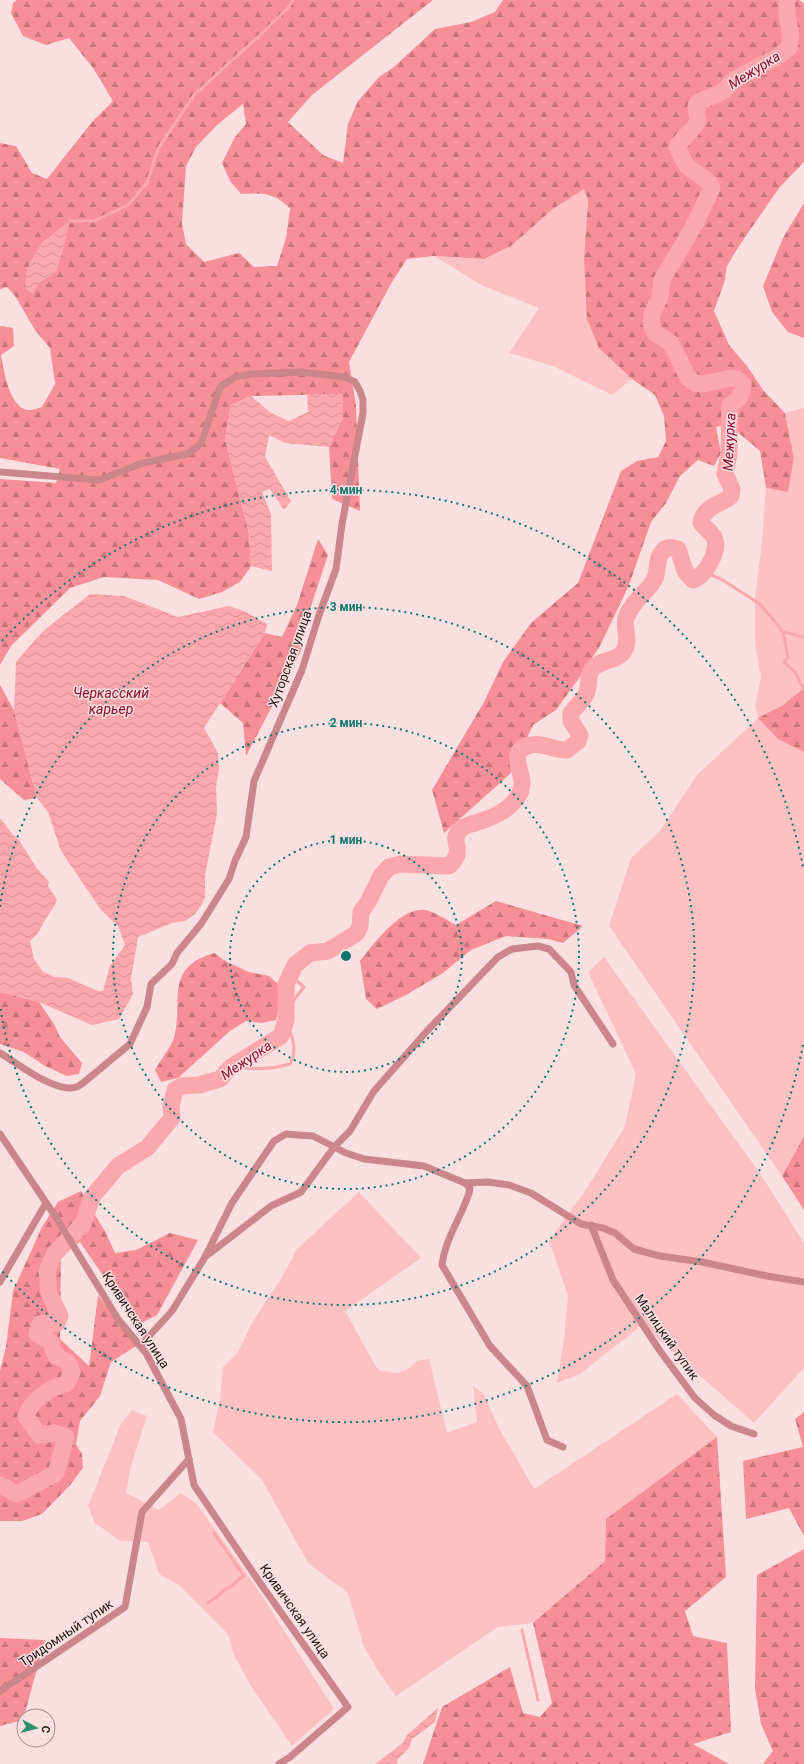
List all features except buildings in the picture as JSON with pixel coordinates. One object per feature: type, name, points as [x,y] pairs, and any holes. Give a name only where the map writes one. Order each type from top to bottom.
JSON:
[{"type":"street","name":"Хуторская улица","points":[[0,472],[99,480],[143,463],[187,454],[201,444],[220,387],[235,377],[251,374],[302,372],[344,377],[355,382],[363,400],[336,569],[319,615],[302,670],[254,780],[246,837],[229,879],[201,924],[177,953],[173,963],[151,984],[147,1007],[130,1044],[84,1082],[75,1088],[63,1088],[49,1082],[0,1053]]},
{"type":"street","points":[[205,1257],[271,1206],[301,1192],[335,1146],[350,1131],[374,1090],[427,1030],[498,957],[512,949],[538,946],[550,949],[571,972],[574,986],[613,1044]]},
{"type":"street","name":"Кривичская улица","points":[[0,1134],[57,1219],[118,1318],[146,1353],[181,1419],[194,1485],[258,1580],[348,1707],[290,1757],[279,1764]]},
{"type":"street","points":[[140,1346],[172,1310],[205,1257],[232,1203],[274,1141],[286,1134],[314,1136],[364,1159],[424,1166],[465,1183],[470,1188],[443,1255],[442,1265],[490,1346],[527,1386],[547,1440],[563,1447]]},
{"type":"street","points":[[465,1183],[488,1182],[509,1185],[532,1193],[581,1224],[591,1225],[615,1233],[634,1249],[660,1256],[702,1262],[767,1276],[804,1282]]},
{"type":"street","points":[[0,1282],[46,1203]]},
{"type":"street","name":"Малицкий тупик","points":[[591,1225],[613,1280],[660,1351],[695,1398],[714,1415],[731,1426],[754,1434]]},
{"type":"street","name":"Тридомный тупик","points":[[0,1691],[125,1607],[142,1512],[189,1459]]},
{"type":"shaded area","points":[[584,189],[588,200],[584,258],[587,287],[600,348],[632,379],[612,395],[553,366],[509,353],[539,308],[483,286],[434,256],[484,259],[511,246],[553,209]]},
{"type":"shaded area","points":[[804,408],[804,688],[783,705],[759,718],[778,739],[804,752],[804,1136],[782,1176],[609,926],[631,858],[659,832],[697,775],[758,718],[755,706],[761,677],[755,644],[755,598],[761,552],[766,488],[788,492],[794,458],[785,413]]},
{"type":"shaded area","points":[[604,957],[761,1175],[804,1243],[804,1368],[754,1423],[642,1325],[580,1374],[557,1383],[564,1339],[568,1296],[549,1241],[589,1185],[625,1126],[636,1074],[588,972]]},
{"type":"shaded area","points":[[359,1192],[421,1258],[345,1311],[378,1370],[395,1373],[401,1372],[408,1369],[416,1362],[429,1359],[447,1433],[477,1422],[473,1386],[483,1393],[499,1428],[534,1489],[677,1394],[717,1437],[606,1519],[605,1561],[533,1623],[498,1627],[396,1696],[379,1673],[363,1644],[348,1593],[308,1563],[262,1480],[213,1432],[220,1399],[223,1367],[238,1352],[253,1321],[285,1272],[297,1249]]},
{"type":"shaded area","points":[[132,1410],[147,1416],[131,1466],[126,1493],[159,1510],[181,1493],[197,1504],[259,1591],[334,1709],[292,1746],[249,1683],[234,1655],[228,1634],[179,1585],[159,1574],[148,1542],[120,1541],[95,1523],[88,1506],[121,1424]]},
{"type":"green space","points":[[17,0],[433,0],[312,95],[288,122],[323,155],[343,163],[348,124],[358,101],[379,77],[394,67],[435,29],[471,22],[495,12],[503,0],[799,0],[804,3],[804,162],[779,188],[739,246],[727,266],[725,280],[714,311],[729,345],[747,366],[763,390],[785,413],[794,458],[788,492],[766,488],[760,451],[728,424],[716,427],[721,453],[714,466],[698,460],[680,476],[666,503],[651,522],[629,585],[600,646],[579,678],[556,710],[533,725],[510,774],[444,833],[432,790],[484,702],[503,662],[531,623],[578,583],[621,471],[637,461],[658,457],[666,441],[664,416],[655,395],[632,379],[599,348],[587,319],[584,258],[588,200],[584,189],[553,209],[511,246],[484,259],[434,256],[407,259],[392,282],[349,362],[356,405],[360,511],[332,499],[329,447],[343,417],[343,394],[251,396],[231,405],[225,439],[249,533],[251,566],[240,582],[222,592],[199,599],[158,580],[104,577],[70,588],[11,646],[0,665],[0,479],[56,483],[60,469],[0,458],[0,326],[13,328],[14,346],[1,355],[9,388],[17,403],[22,408],[29,410],[42,407],[55,384],[50,348],[35,330],[15,296],[7,287],[0,289],[0,143],[16,146],[32,173],[47,179],[92,122],[113,101],[93,68],[69,38],[46,45],[23,36],[11,13],[13,3]],"holes":[[[243,104],[246,124],[235,137],[222,163],[230,181],[241,194],[262,194],[273,196],[290,208],[286,238],[277,266],[254,267],[239,253],[204,262],[186,244],[182,224],[186,166],[196,147],[217,125]],[[69,222],[62,253],[55,272],[41,281],[27,269],[42,243]]]},
{"type":"green space","points":[[804,203],[804,338],[788,332],[772,312],[763,286],[783,238]]},
{"type":"green space","points":[[318,539],[328,555],[304,627],[301,651],[246,756],[243,723],[220,703],[265,633],[282,637],[297,605]]},
{"type":"green space","points":[[0,685],[14,710],[37,798],[24,800],[0,779]]},
{"type":"green space","points":[[804,688],[804,752],[778,739],[758,718],[783,705]]},
{"type":"green space","points":[[496,901],[583,926],[563,943],[548,939],[506,936],[471,950],[443,973],[406,995],[377,1009],[366,999],[360,961],[380,936],[398,920],[416,910],[425,910],[437,914],[456,925]]},
{"type":"green space","points":[[214,953],[227,962],[249,972],[269,976],[284,989],[276,1020],[261,1023],[246,1021],[230,1031],[178,1078],[161,1082],[155,1070],[174,1038],[179,987],[182,976],[188,967],[198,959]]},
{"type":"green space","points":[[0,992],[39,1002],[54,1024],[60,1037],[82,1063],[79,1074],[67,1076],[45,1066],[24,1052],[0,1044]]},
{"type":"green space","points":[[804,1136],[804,1210],[782,1176]]},
{"type":"green space","points":[[81,1191],[106,1233],[115,1253],[136,1250],[170,1233],[198,1240],[157,1315],[137,1325],[80,1242],[61,1254],[60,1339],[89,1366],[98,1295],[136,1346],[111,1362],[100,1396],[80,1421],[76,1444],[82,1454],[83,1468],[70,1485],[42,1514],[22,1521],[0,1521],[0,1371],[6,1347],[13,1291],[42,1227],[58,1202]]},
{"type":"green space","points":[[804,1412],[804,1536],[789,1508],[746,1519],[743,1461],[803,1447],[795,1419]]},
{"type":"green space","points":[[717,1437],[726,1577],[685,1611],[693,1636],[727,1643],[731,1732],[693,1744],[729,1764],[423,1764],[442,1707],[510,1667],[523,1713],[540,1717],[552,1703],[533,1623],[605,1561],[606,1519]]},
{"type":"green space","points":[[804,1549],[804,1764],[763,1764],[773,1751],[761,1724],[755,1689],[757,1575]]},
{"type":"green space","points":[[0,1638],[45,1640],[26,1708],[16,1708],[16,1722],[0,1726]]},
{"type":"water","points":[[70,221],[62,253],[55,272],[41,281],[33,294],[25,288],[27,269],[42,243]]},
{"type":"water","points":[[307,394],[343,394],[343,417],[329,447],[285,443],[269,435],[265,457],[291,501],[284,510],[270,489],[262,492],[271,514],[272,571],[251,566],[249,533],[225,439],[231,405],[251,396],[271,413],[289,421],[308,412]]},
{"type":"water","name":"Черкасский карьер","points":[[90,594],[124,596],[178,617],[229,606],[246,612],[267,624],[265,633],[204,728],[218,753],[219,769],[216,788],[217,814],[205,875],[205,897],[202,904],[195,914],[185,921],[172,923],[138,937],[131,979],[133,994],[119,1019],[92,1025],[39,1002],[0,992],[0,818],[13,835],[19,840],[36,867],[49,882],[48,886],[57,900],[39,932],[30,941],[34,959],[43,972],[55,977],[68,978],[98,991],[103,991],[110,966],[125,945],[118,926],[101,910],[61,851],[48,812],[37,798],[14,710],[16,662],[42,632]]},
{"type":"water","points":[[438,1708],[435,1722],[412,1739],[409,1748],[398,1759],[397,1764],[375,1764],[403,1743],[407,1735]]},
{"type":"waterway","points":[[70,221],[94,221],[128,205],[147,183],[158,149],[194,95],[259,36],[288,8],[293,0]]},
{"type":"waterway","name":"Межурка","points":[[0,1485],[17,1494],[56,1473],[66,1437],[55,1433],[39,1435],[26,1416],[37,1399],[48,1391],[67,1383],[72,1372],[68,1362],[56,1356],[50,1341],[37,1334],[40,1324],[57,1323],[60,1316],[49,1293],[47,1271],[55,1253],[83,1224],[92,1197],[118,1166],[147,1148],[172,1118],[171,1106],[175,1090],[182,1086],[199,1085],[220,1079],[231,1067],[281,1036],[286,1020],[286,984],[295,965],[310,953],[328,951],[357,933],[360,926],[361,912],[368,902],[381,876],[389,867],[401,864],[449,866],[457,855],[456,835],[461,829],[497,815],[508,808],[517,799],[522,787],[518,761],[519,751],[531,745],[543,745],[567,750],[578,741],[580,735],[571,721],[571,713],[583,700],[588,688],[590,673],[594,667],[621,655],[624,651],[627,643],[625,622],[628,612],[649,588],[655,578],[658,560],[661,553],[669,548],[678,549],[685,571],[693,580],[698,578],[711,562],[714,555],[716,542],[713,535],[701,523],[702,517],[713,506],[731,496],[732,489],[725,474],[729,454],[730,405],[740,397],[743,384],[737,379],[731,378],[703,384],[695,383],[688,378],[671,343],[655,333],[651,323],[652,314],[660,297],[662,280],[695,224],[712,188],[710,183],[686,165],[677,147],[698,121],[696,107],[698,102],[724,91],[734,80],[777,57],[789,48],[790,30],[786,6],[787,0]]},
{"type":"waterway","points":[[704,572],[721,579],[760,604],[783,632],[788,657],[784,662],[795,672],[804,689]]},
{"type":"waterway","points":[[783,632],[804,637]]},
{"type":"waterway","points":[[286,1010],[304,987],[290,975]]},
{"type":"waterway","points":[[231,1067],[260,1068],[290,1064],[294,1054],[294,1048],[286,1020]]},
{"type":"waterway","points":[[208,1603],[244,1576],[214,1533]]},
{"type":"waterway","points":[[522,1630],[538,1700]]}]
